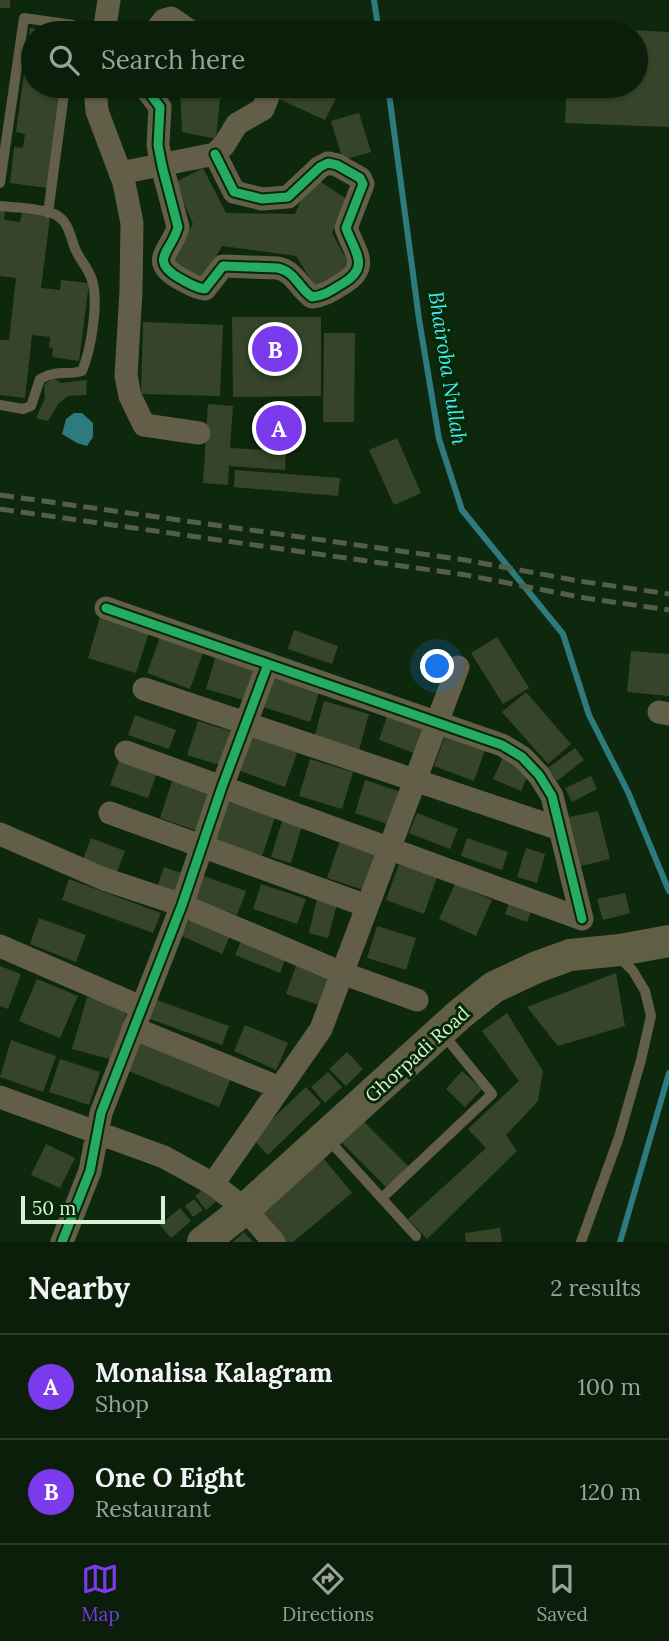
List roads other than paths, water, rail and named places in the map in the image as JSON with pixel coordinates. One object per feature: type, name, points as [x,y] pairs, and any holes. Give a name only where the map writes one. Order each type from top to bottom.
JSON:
[{"type":"main road","name":"Ghorpadi Road","points":[[204,1242],[245,1209],[441,1031],[494,987],[570,955],[616,951],[669,941]]},
{"type":"street","points":[[106,21],[109,0]]},
{"type":"street","points":[[96,98],[97,111],[120,173],[132,223],[126,376],[130,396],[144,425],[199,433]]},
{"type":"street","points":[[153,98],[160,107],[158,145],[178,227],[176,237],[163,256],[162,264],[167,271],[199,289],[205,289],[223,266],[278,268],[293,275],[304,291],[312,297],[322,296],[355,276],[359,269],[359,260],[346,228],[362,191],[360,178],[328,163],[320,167],[288,197],[262,199],[234,192],[215,154]]},
{"type":"street","points":[[120,173],[215,154],[237,124],[263,109],[267,98]]},
{"type":"street","points":[[106,608],[502,745],[522,757],[539,775],[552,796],[582,919],[126,752]]},
{"type":"street","points":[[62,1242],[90,1171],[101,1113],[182,905],[268,664]]},
{"type":"street","points":[[214,1184],[321,1029],[458,667]]},
{"type":"street","points":[[144,689],[560,829]]},
{"type":"street","points":[[110,813],[367,906]]},
{"type":"street","points":[[0,834],[104,879],[182,905],[342,973],[416,1000]]},
{"type":"street","points":[[0,946],[280,1088]]},
{"type":"street","points":[[0,1097],[164,1157],[214,1184],[245,1209],[274,1242]]},
{"type":"lane","points":[[24,21],[24,18],[45,21]]},
{"type":"lane","points":[[0,183],[21,39]]},
{"type":"lane","points":[[48,213],[63,98]]},
{"type":"lane","points":[[0,206],[55,214],[68,229],[75,250],[93,282],[95,294],[87,360],[82,371],[72,374],[52,372],[40,379],[31,406],[23,409],[0,405]]},
{"type":"lane","points":[[581,1242],[619,1138],[651,1016],[645,991],[616,951]]},
{"type":"lane","points":[[382,1198],[492,1094],[441,1031]]},
{"type":"lane","points":[[325,1136],[416,1236]]},
{"type":"water","points":[[74,413],[82,413],[93,423],[93,437],[87,446],[62,434],[66,419]]},
{"type":"waterway","name":"Bhairoba Nullah","points":[[374,0],[377,21]]},
{"type":"waterway","name":"Bhairoba Nullah","points":[[390,98],[419,319],[439,439],[462,510],[563,634],[589,715],[628,792],[669,891]]},
{"type":"waterway","name":"Bhairoba Nullah","points":[[620,1242],[669,1073]]},
{"type":"railway","points":[[0,495],[465,560],[669,594]]},
{"type":"railway","points":[[0,509],[466,575],[585,598],[669,610]]},
{"type":"place","name":"One O Eight","points":[[275,349]]},
{"type":"place","name":"Monalisa Kalagram","points":[[279,428]]}]
